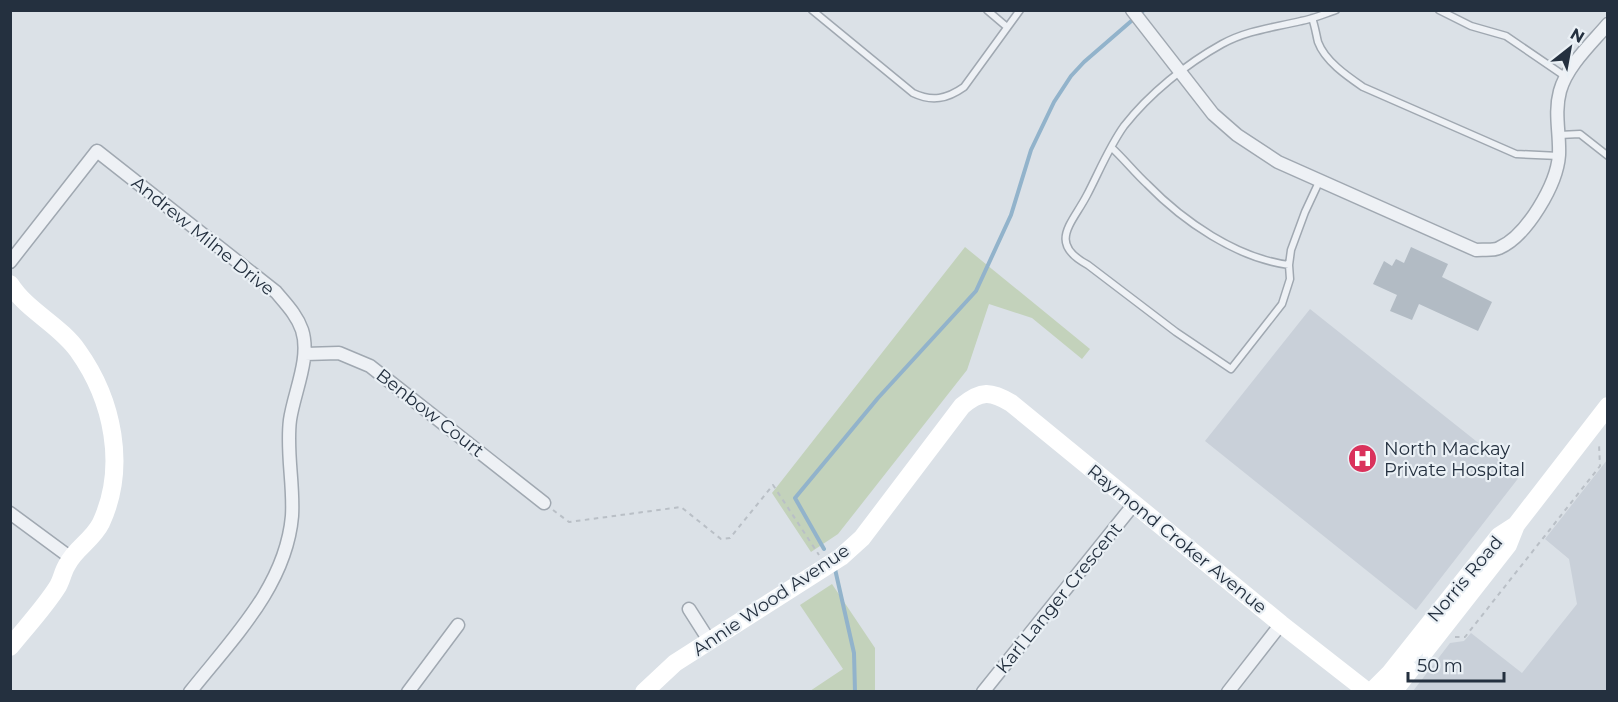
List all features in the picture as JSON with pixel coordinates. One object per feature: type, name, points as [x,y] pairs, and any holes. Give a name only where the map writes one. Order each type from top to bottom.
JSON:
[{"type":"street","points":[[1132,10],[1213,114],[1237,135],[1278,162],[1319,182],[1476,250],[1498,249],[1520,233],[1538,209],[1551,184],[1559,156],[1557,103],[1566,77],[1608,24]]},
{"type":"street","name":"Andrew Milne Drive","points":[[10,262],[97,151],[276,292],[293,312],[303,330],[304,354],[289,434],[292,517],[286,547],[269,589],[257,608],[190,692]]},
{"type":"street","points":[[10,284],[77,349],[94,374],[106,402],[112,429],[115,461],[111,494],[93,538],[71,558],[51,597],[10,647]]},
{"type":"street","name":"Benbow Court","points":[[304,354],[339,353],[370,366],[544,503]]},
{"type":"street","name":"Raymond Croker Avenue","points":[[984,393],[998,395],[1011,403],[1281,624],[1370,692]]},
{"type":"street","name":"Annie Wood Avenue","points":[[644,692],[675,663],[841,557],[862,538],[962,406],[973,397],[984,393]]},
{"type":"street","name":"Norris Road","points":[[1393,692],[1508,545],[1516,525],[1608,406]]},
{"type":"street","name":"Karl Langer Crescent","points":[[983,692],[1134,504]]},
{"type":"street","points":[[10,513],[71,558]]},
{"type":"street","name":"Norris Road","points":[[1370,692],[1390,673],[1499,536],[1516,525]]},
{"type":"street","points":[[689,609],[710,642]]},
{"type":"street","points":[[1228,692],[1281,624]]},
{"type":"street","points":[[408,692],[458,625]]},
{"type":"lane","points":[[812,10],[913,93],[925,99],[947,97],[964,87],[1020,10]]},
{"type":"lane","points":[[987,10],[1007,27]]},
{"type":"lane","points":[[1319,182],[1296,233],[1289,265],[1290,279],[1282,304],[1231,369],[1167,326],[1088,265],[1074,258],[1067,250],[1065,238],[1069,224],[1124,127],[1164,83],[1222,44],[1257,29],[1312,18],[1336,10]]},
{"type":"lane","points":[[1438,10],[1471,26],[1506,36],[1566,77]]},
{"type":"lane","points":[[1312,18],[1319,44],[1332,63],[1347,77],[1363,87],[1515,154],[1559,156]]},
{"type":"lane","points":[[1558,135],[1580,134],[1608,156]]},
{"type":"lane","points":[[1112,148],[1166,202],[1211,236],[1264,259],[1289,265]]},
{"type":"path","points":[[1449,636],[1465,637],[1600,466],[1599,437]]},
{"type":"path","points":[[544,503],[569,522],[681,507],[721,539],[730,538],[773,485],[826,567]]},
{"type":"shaded area","name":"North Mackay Private Hospital","points":[[1310,309],[1520,476],[1416,610],[1205,441]]},
{"type":"shaded area","points":[[1607,460],[1607,691],[1413,691],[1450,643],[1464,641],[1471,633],[1522,673],[1577,604],[1569,559],[1545,539]]},
{"type":"green space","points":[[965,247],[1090,349],[1082,359],[1032,318],[989,304],[967,370],[838,534],[811,552],[772,493]]},
{"type":"green space","points":[[832,584],[875,648],[875,691],[810,691],[843,669],[800,605]]},
{"type":"building","points":[[1411,247],[1448,264],[1442,277],[1492,302],[1478,331],[1419,304],[1412,320],[1390,311],[1397,295],[1373,284],[1384,261],[1392,266],[1396,259],[1404,263]]},
{"type":"waterway","points":[[824,549],[795,498],[878,398],[976,291],[1011,215],[1031,150],[1054,102],[1071,76],[1084,62],[1144,10]]},
{"type":"waterway","points":[[835,569],[854,653],[855,692]]},
{"type":"place","name":"North Mackay Private Hospital","points":[[1363,459]]}]
